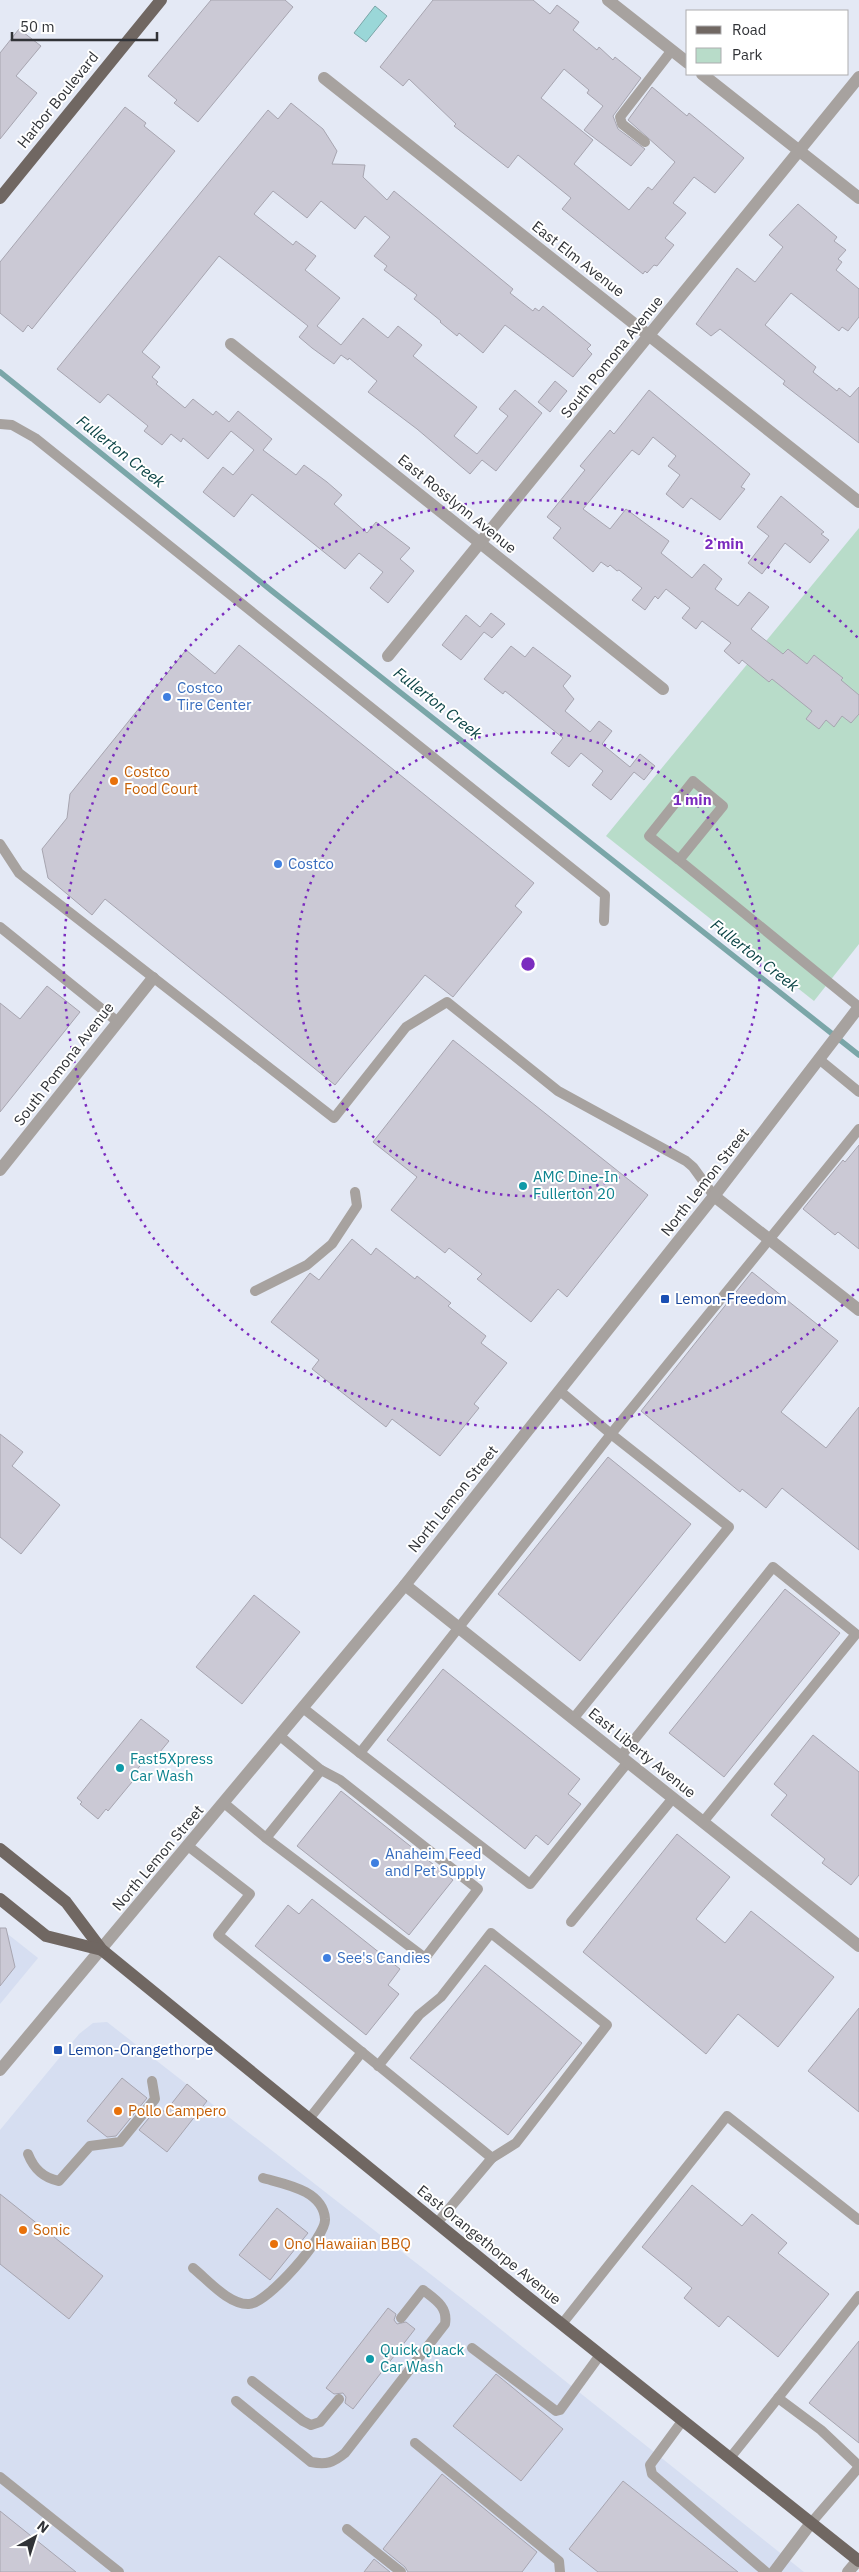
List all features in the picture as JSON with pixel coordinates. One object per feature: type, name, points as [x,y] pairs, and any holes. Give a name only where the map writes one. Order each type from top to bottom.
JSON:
[{"type":"main road","name":"Harbor Boulevard","points":[[0,198],[161,0]]},
{"type":"main road","name":"East Orangethorpe Avenue","points":[[0,1849],[66,1902],[102,1950],[600,2355],[858,2560]]},
{"type":"main road","name":"East Orangethorpe Avenue","points":[[0,1899],[46,1936],[102,1950]]},
{"type":"street","points":[[608,0],[686,61]]},
{"type":"street","points":[[703,75],[859,198]]},
{"type":"street","name":"South Pomona Avenue","points":[[388,656],[859,77]]},
{"type":"street","name":"East Elm Avenue","points":[[324,78],[859,502]]},
{"type":"street","name":"East Rosslynn Avenue","points":[[230,344],[663,689]]},
{"type":"street","name":"South Pomona Avenue","points":[[0,1170],[153,978]]},
{"type":"street","name":"North Lemon Street","points":[[0,2070],[405,1585],[714,1196],[820,1060],[859,1006]]},
{"type":"street","points":[[714,1196],[859,1310]]},
{"type":"street","name":"East Liberty Avenue","points":[[405,1585],[859,1946]]},
{"type":"street","points":[[774,2572],[812,2523]]},
{"type":"street","points":[[848,2572],[858,2560]]},
{"type":"lane","points":[[645,142],[622,124],[620,117],[672,50]]},
{"type":"lane","points":[[0,424],[12,425],[35,438],[605,895],[604,921]]},
{"type":"lane","points":[[679,860],[723,806],[693,781],[649,836],[859,1006]]},
{"type":"lane","points":[[0,844],[19,873],[334,1118],[406,1027],[447,1002],[558,1091],[686,1161],[694,1167],[714,1196]]},
{"type":"lane","points":[[0,927],[118,1022]]},
{"type":"lane","points":[[820,1060],[859,1092]]},
{"type":"lane","points":[[360,1753],[611,1434],[859,1129]]},
{"type":"lane","points":[[255,1291],[307,1265],[332,1244],[357,1206],[355,1192]]},
{"type":"lane","points":[[560,1391],[611,1434],[729,1526],[574,1719]]},
{"type":"lane","points":[[303,1708],[530,1884],[773,1567],[856,1634],[703,1822]]},
{"type":"lane","points":[[224,1803],[266,1838],[425,1958],[478,1889],[340,1780],[321,1770],[280,1736]]},
{"type":"lane","points":[[266,1838],[321,1770]]},
{"type":"lane","points":[[572,1922],[673,1798]]},
{"type":"lane","points":[[188,1846],[250,1894],[218,1934],[492,2158]]},
{"type":"lane","points":[[378,2066],[419,2015],[441,1997],[491,1933],[607,2025],[516,2143],[492,2158],[437,2223]]},
{"type":"lane","points":[[308,2119],[362,2052]]},
{"type":"lane","points":[[28,2154],[34,2167],[48,2179],[60,2181],[90,2146],[120,2142],[155,2099],[152,2081]]},
{"type":"lane","points":[[562,2324],[728,2116],[859,2220]]},
{"type":"lane","points":[[193,2268],[235,2302],[250,2305],[263,2300],[277,2288],[322,2232],[326,2219],[319,2204],[300,2188],[263,2178]]},
{"type":"lane","points":[[236,2401],[311,2462],[323,2464],[334,2462],[345,2453],[445,2324],[446,2314],[440,2303],[423,2290],[401,2318]]},
{"type":"lane","points":[[730,2458],[859,2296]]},
{"type":"lane","points":[[472,2348],[556,2411],[560,2410],[600,2355]]},
{"type":"lane","points":[[252,2381],[303,2421],[311,2425],[320,2422],[339,2398]]},
{"type":"lane","points":[[778,2398],[821,2430],[859,2466],[812,2523]]},
{"type":"lane","points":[[682,2420],[650,2465],[652,2474],[766,2572]]},
{"type":"lane","points":[[415,2444],[559,2561],[560,2572]]},
{"type":"lane","points":[[0,2477],[119,2572]]},
{"type":"lane","points":[[347,2529],[401,2572]]},
{"type":"shaded area","points":[[375,6],[387,16],[366,42],[354,33]]},
{"type":"shaded area","points":[[0,1928],[38,1958],[0,2004]]},
{"type":"shaded area","points":[[107,2022],[479,2312],[804,2572],[0,2572],[0,2130],[79,2034],[93,2023]]},
{"type":"green space","points":[[859,528],[859,944],[814,1001],[606,836]]},
{"type":"building","points":[[211,0],[285,0],[293,7],[198,122],[174,103],[177,100],[148,76]]},
{"type":"building","points":[[433,0],[533,0],[550,14],[557,5],[579,22],[573,30],[597,50],[599,47],[613,60],[615,57],[641,78],[613,116],[618,129],[645,149],[631,166],[584,130],[603,106],[587,93],[589,90],[564,69],[541,98],[593,140],[574,164],[629,210],[648,187],[652,190],[675,162],[628,120],[652,87],[687,116],[689,113],[744,158],[715,193],[694,177],[673,203],[686,213],[665,238],[674,245],[657,266],[654,265],[647,273],[645,271],[643,274],[562,209],[571,198],[518,155],[508,168],[454,126],[456,124],[409,79],[403,86],[380,67]]},
{"type":"building","points":[[19,29],[41,46],[16,76],[37,93],[0,139],[0,53]]},
{"type":"building","points":[[291,103],[323,129],[337,151],[332,164],[365,165],[363,177],[387,200],[394,191],[513,289],[510,293],[533,311],[535,308],[539,311],[543,306],[591,345],[587,349],[592,354],[573,377],[505,325],[483,353],[459,333],[457,336],[440,322],[414,299],[417,295],[384,270],[387,266],[374,256],[390,237],[365,216],[355,229],[321,201],[307,218],[273,191],[254,214],[293,245],[296,241],[316,256],[305,270],[340,298],[317,326],[341,345],[363,318],[388,338],[398,326],[422,345],[413,356],[477,407],[454,436],[477,454],[508,416],[499,409],[515,390],[542,413],[496,471],[482,460],[470,474],[417,429],[368,392],[377,381],[349,358],[348,360],[341,355],[334,364],[312,348],[299,337],[308,326],[219,256],[142,352],[160,367],[152,377],[158,382],[156,384],[185,408],[193,399],[213,415],[216,411],[229,422],[238,411],[272,439],[263,450],[296,475],[304,465],[327,482],[342,495],[334,504],[367,533],[376,522],[410,548],[400,559],[414,571],[388,603],[370,588],[383,572],[359,553],[345,569],[252,494],[234,517],[203,492],[223,467],[233,475],[254,450],[231,431],[208,459],[183,438],[181,442],[171,434],[162,445],[144,431],[148,426],[108,394],[100,403],[57,369],[268,110],[278,119]]},
{"type":"building","points":[[125,107],[146,123],[144,126],[175,151],[32,329],[28,325],[23,332],[0,313],[0,262]]},
{"type":"building","points":[[798,204],[837,237],[834,241],[846,250],[838,259],[842,262],[836,270],[859,289],[859,317],[848,331],[842,327],[839,331],[791,293],[765,325],[816,367],[813,372],[837,391],[839,388],[850,397],[859,387],[859,443],[783,384],[785,381],[720,329],[711,336],[696,324],[737,268],[755,282],[783,247],[769,235]]},
{"type":"building","points":[[555,381],[567,391],[550,412],[538,402]]},
{"type":"building","points":[[649,390],[750,474],[741,487],[745,489],[720,520],[691,498],[683,508],[666,494],[680,475],[668,466],[676,456],[653,437],[639,455],[632,450],[583,509],[610,529],[626,509],[669,541],[661,553],[692,578],[704,564],[722,579],[715,589],[738,606],[749,592],[769,607],[751,629],[783,654],[788,649],[807,664],[814,655],[843,678],[841,680],[859,695],[859,714],[851,723],[842,716],[834,727],[826,720],[819,729],[806,719],[812,711],[772,679],[769,682],[742,660],[739,664],[724,651],[731,643],[702,621],[696,629],[682,618],[690,608],[666,589],[658,599],[655,596],[645,610],[632,600],[642,588],[619,570],[617,571],[610,565],[608,567],[601,562],[593,572],[553,538],[561,528],[547,517],[585,470],[580,466],[610,430],[614,434]]},
{"type":"building","points":[[781,496],[824,532],[821,534],[829,540],[810,563],[785,543],[762,574],[748,563],[769,536],[757,527]]},
{"type":"building","points":[[491,613],[505,624],[492,638],[484,632],[461,660],[442,645],[466,615],[480,627]]},
{"type":"building","name":"Costco","points":[[239,645],[534,883],[515,906],[522,912],[453,997],[425,975],[335,1085],[105,899],[92,915],[48,878],[42,849],[67,818],[70,794],[186,650],[215,674]]},
{"type":"building","points":[[511,646],[525,657],[533,647],[571,676],[563,686],[574,699],[565,711],[590,732],[599,721],[612,731],[602,744],[630,767],[640,754],[655,766],[644,780],[634,772],[611,800],[592,785],[603,771],[581,753],[569,767],[551,753],[563,738],[505,691],[503,694],[484,679]]},
{"type":"building","points":[[47,986],[80,1012],[0,1112],[0,1003],[20,1019]]},
{"type":"building","name":"AMC Dine-In Fullerton 20","points":[[453,1040],[648,1195],[567,1297],[558,1289],[531,1322],[477,1279],[482,1274],[449,1248],[445,1253],[391,1210],[417,1177],[373,1142]]},
{"type":"building","points":[[859,1145],[859,1249],[838,1232],[835,1235],[803,1209],[843,1160],[845,1162]]},
{"type":"building","points":[[352,1239],[371,1255],[376,1248],[415,1279],[417,1276],[451,1303],[448,1306],[486,1336],[481,1343],[507,1363],[474,1404],[479,1408],[440,1456],[392,1419],[386,1427],[312,1369],[319,1360],[271,1322],[310,1273],[319,1280]]},
{"type":"building","points":[[752,1272],[838,1341],[781,1412],[826,1448],[859,1407],[859,1550],[782,1488],[766,1508],[742,1489],[740,1492],[641,1411]]},
{"type":"building","points":[[0,1434],[23,1452],[12,1466],[60,1505],[21,1554],[0,1537]]},
{"type":"building","points":[[608,1457],[691,1524],[580,1661],[498,1594]]},
{"type":"building","points":[[785,1589],[840,1633],[724,1777],[669,1733]]},
{"type":"building","points":[[254,1595],[300,1632],[242,1704],[196,1667]]},
{"type":"building","points":[[443,1669],[580,1779],[568,1794],[581,1804],[548,1845],[536,1835],[525,1849],[387,1740]]},
{"type":"building","name":"Fast5Xpress Car Wash","points":[[141,1719],[169,1741],[155,1758],[150,1754],[129,1779],[132,1782],[108,1811],[106,1809],[98,1819],[80,1804],[82,1802],[77,1798]]},
{"type":"building","points":[[813,1735],[859,1772],[859,1875],[851,1885],[822,1863],[825,1859],[771,1815],[787,1795],[774,1784]]},
{"type":"building","name":"Anaheim Feed and Pet Supply","points":[[341,1791],[453,1880],[409,1935],[297,1846]]},
{"type":"building","points":[[677,1834],[730,1877],[696,1919],[725,1943],[751,1911],[834,1977],[778,2047],[738,2014],[706,2054],[583,1952]]},
{"type":"building","name":"See's Candies","points":[[312,1899],[400,1969],[388,1985],[399,1994],[366,2035],[255,1946],[288,1905],[299,1914]]},
{"type":"building","points":[[0,1928],[6,1928],[15,1967],[0,1986]]},
{"type":"building","points":[[485,1965],[582,2043],[508,2135],[410,2058]]},
{"type":"building","points":[[859,2008],[859,2112],[808,2071]]},
{"type":"building","name":"Pollo Campero","points":[[122,2078],[147,2098],[116,2136],[107,2137],[87,2121]]},
{"type":"building","points":[[187,2084],[207,2101],[167,2152],[139,2130],[158,2107],[165,2112]]},
{"type":"building","points":[[692,2185],[742,2226],[752,2214],[787,2243],[778,2253],[829,2294],[778,2357],[728,2316],[719,2327],[684,2298],[692,2288],[642,2247]]},
{"type":"building","name":"Sonic","points":[[0,2194],[103,2276],[69,2319],[0,2264]]},
{"type":"building","name":"Ono Hawaiian BBQ","points":[[277,2208],[308,2233],[270,2280],[239,2255]]},
{"type":"building","name":"Quick Quack Car Wash","points":[[388,2308],[396,2314],[394,2320],[397,2324],[406,2322],[415,2329],[353,2409],[345,2403],[346,2397],[343,2393],[334,2394],[326,2388]]},
{"type":"building","points":[[859,2341],[859,2443],[809,2403]]},
{"type":"building","points":[[496,2374],[563,2429],[521,2481],[453,2426]]},
{"type":"building","points":[[442,2474],[537,2552],[522,2572],[408,2572],[405,2567],[383,2549]]},
{"type":"building","points":[[623,2481],[738,2572],[598,2572],[569,2549]]},
{"type":"building","points":[[0,2511],[76,2572],[0,2572]]},
{"type":"building","points":[[374,2559],[390,2572],[364,2572]]},
{"type":"waterway","name":"Fullerton Creek","points":[[0,372],[272,591],[859,1055]]},
{"type":"place","name":"Costco Tire Center","points":[[167,697]]},
{"type":"place","name":"Costco Food Court","points":[[114,781]]},
{"type":"place","name":"Costco","points":[[278,864]]},
{"type":"place","name":"AMC Dine-In Fullerton 20","points":[[523,1186]]},
{"type":"place","name":"Lemon-Freedom","points":[[665,1299]]},
{"type":"place","name":"Fast5Xpress Car Wash","points":[[120,1768]]},
{"type":"place","name":"Anaheim Feed and Pet Supply","points":[[375,1863]]},
{"type":"place","name":"See's Candies","points":[[327,1958]]},
{"type":"place","name":"Lemon-Orangethorpe","points":[[58,2050]]},
{"type":"place","name":"Pollo Campero","points":[[118,2111]]},
{"type":"place","name":"Sonic","points":[[23,2230]]},
{"type":"place","name":"Ono Hawaiian BBQ","points":[[274,2244]]},
{"type":"place","name":"Quick Quack Car Wash","points":[[370,2359]]}]
